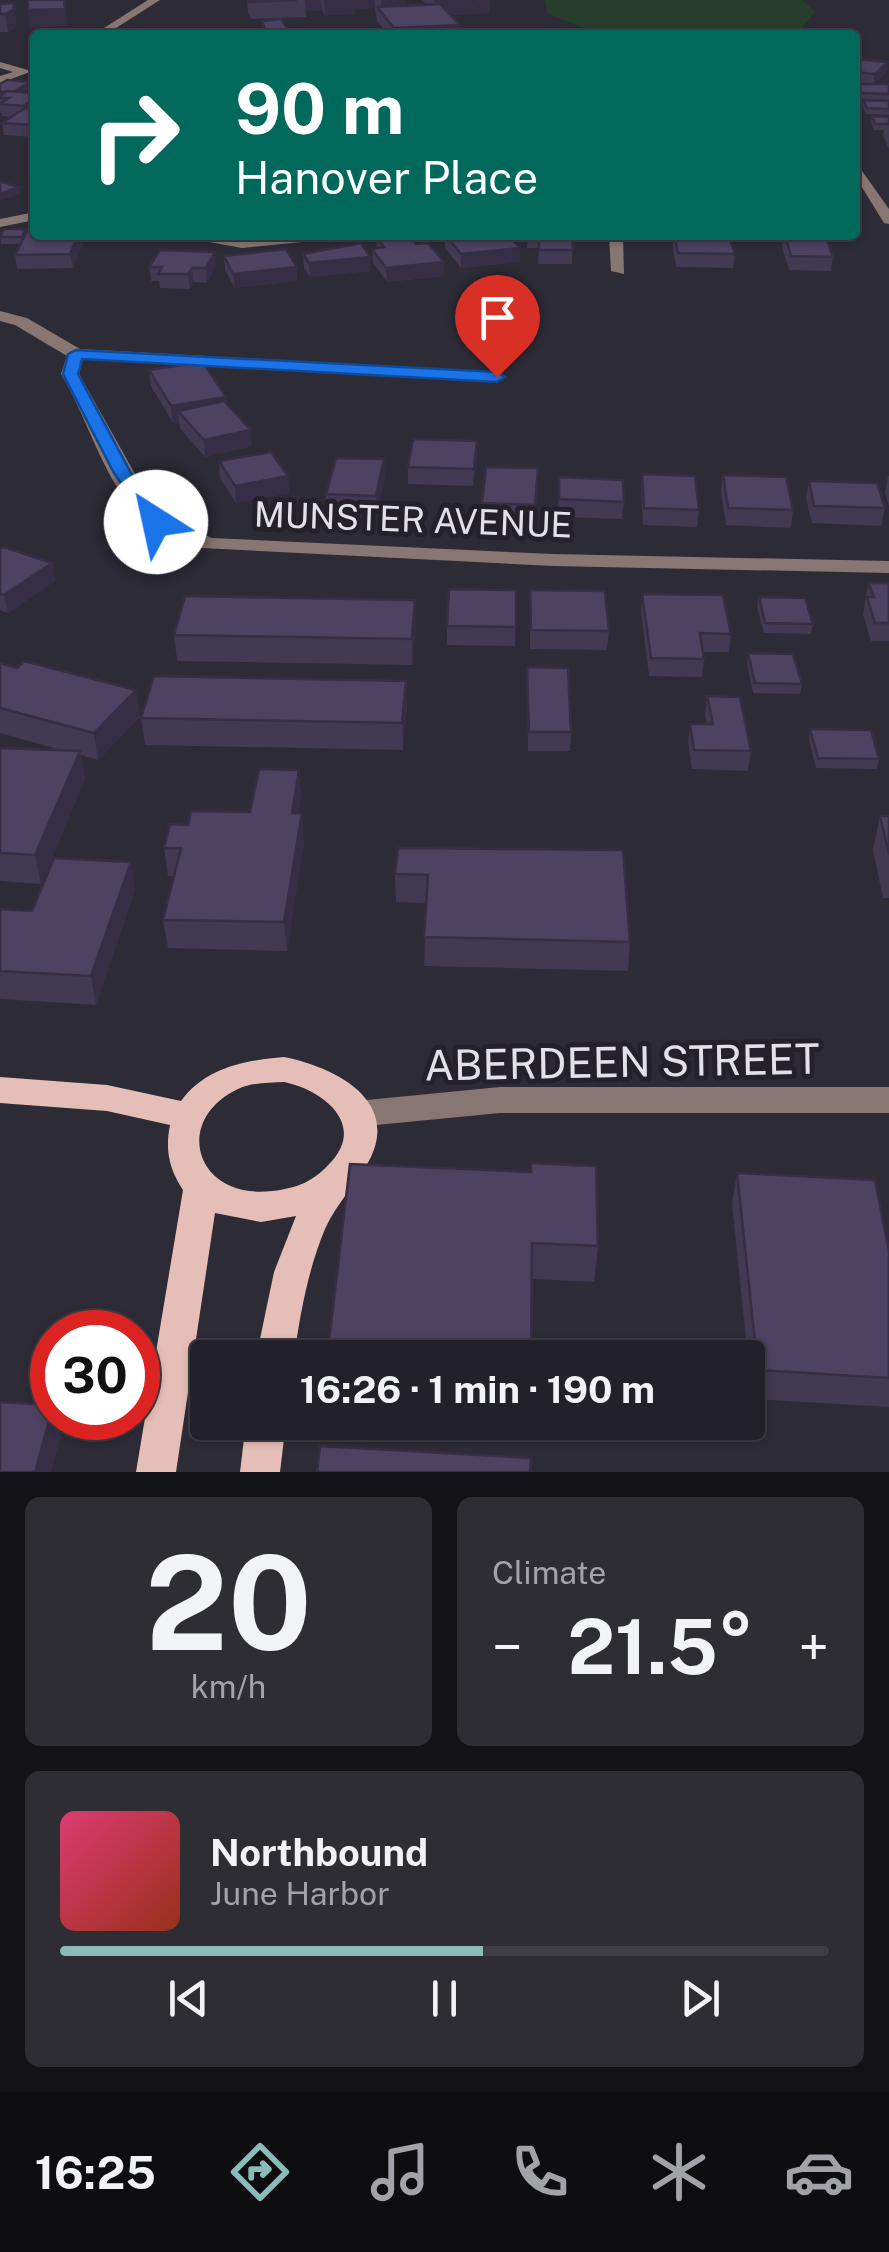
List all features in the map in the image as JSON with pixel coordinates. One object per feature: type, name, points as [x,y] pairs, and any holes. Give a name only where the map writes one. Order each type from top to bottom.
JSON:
[{"type":"main road","points":[[261,1068],[292,1068],[321,1076],[342,1092],[356,1114],[360,1140],[349,1167],[327,1190],[302,1203],[275,1210],[248,1209],[222,1202],[201,1188],[186,1166],[182,1141],[190,1116],[207,1094],[232,1078],[261,1068]]},
{"type":"main road","points":[[0,1090],[107,1098],[190,1116]]},
{"type":"main road","points":[[156,1472],[201,1188]]},
{"type":"main road","points":[[277,1340],[283,1296],[327,1190]]},
{"type":"main road","points":[[260,1472],[264,1440]]},
{"type":"street","points":[[106,30],[156,0]]},
{"type":"street","points":[[0,80],[30,62]]},
{"type":"street","points":[[0,65],[30,74]]},
{"type":"street","points":[[862,189],[889,188]]},
{"type":"street","points":[[862,189],[889,220]]},
{"type":"street","points":[[0,224],[30,217]]},
{"type":"street","points":[[213,240],[242,244],[282,240]]},
{"type":"street","points":[[616,240],[619,271]]},
{"type":"street","points":[[0,316],[21,321],[76,354],[497,377]]},
{"type":"street","name":"MUNSTER AVENUE","points":[[76,354],[70,374],[156,522],[209,544],[553,560],[889,566]]},
{"type":"street","name":"ABERDEEN STREET","points":[[356,1114],[500,1100],[889,1100]]},
{"type":"green space","points":[[545,0],[802,0],[815,12],[797,30],[590,30],[547,13]]},
{"type":"building","points":[[28,0],[64,0],[65,9],[28,10]]},
{"type":"building","points":[[14,3],[13,10],[0,14],[0,4]]},
{"type":"building","points":[[440,4],[460,25],[394,28],[377,7]]},
{"type":"building","points":[[281,19],[288,30],[265,30],[262,21]]},
{"type":"building","points":[[860,59],[888,62],[875,74],[860,72]]},
{"type":"building","points":[[7,80],[30,82],[15,91],[0,92],[0,84]]},
{"type":"building","points":[[860,84],[889,84],[889,94],[861,93]]},
{"type":"building","points":[[8,91],[30,93],[30,102],[23,106],[0,104],[9,98],[0,96]]},
{"type":"building","points":[[863,100],[889,101],[889,109],[867,108]]},
{"type":"building","points":[[25,108],[30,108],[30,125],[2,123]]},
{"type":"building","points":[[872,116],[889,117],[889,124],[875,124]]},
{"type":"building","points":[[2,182],[19,187],[0,194]]},
{"type":"building","points":[[29,227],[30,240],[76,240],[70,254],[15,255]]},
{"type":"building","points":[[4,229],[26,229],[22,237],[0,237]]},
{"type":"building","points":[[378,240],[428,243],[444,262],[386,268],[372,249],[384,247]]},
{"type":"building","points":[[449,240],[513,240],[520,248],[461,254]]},
{"type":"building","points":[[539,240],[572,240],[573,250],[539,250]]},
{"type":"building","points":[[675,240],[730,240],[735,254],[678,253]]},
{"type":"building","points":[[786,240],[827,240],[833,257],[791,256]]},
{"type":"building","points":[[361,243],[370,257],[309,263],[303,254]]},
{"type":"building","points":[[286,249],[297,267],[233,274],[224,256]]},
{"type":"building","points":[[160,250],[215,252],[206,268],[192,268],[188,274],[158,274],[162,267],[149,267]]},
{"type":"building","points":[[203,362],[226,397],[171,406],[149,370]]},
{"type":"building","points":[[224,401],[251,430],[204,440],[178,411]]},
{"type":"building","points":[[413,439],[477,441],[474,469],[408,467]]},
{"type":"building","points":[[271,452],[288,476],[235,486],[219,461]]},
{"type":"building","points":[[336,458],[384,459],[376,496],[326,494]]},
{"type":"building","points":[[486,467],[538,468],[535,505],[482,503]]},
{"type":"building","points":[[642,474],[695,476],[699,510],[644,508]]},
{"type":"building","points":[[723,475],[786,477],[793,510],[728,508]]},
{"type":"building","points":[[559,477],[623,480],[624,502],[559,499]]},
{"type":"building","points":[[809,481],[877,483],[885,508],[814,506]]},
{"type":"building","points":[[0,549],[52,563],[0,594]]},
{"type":"building","points":[[868,583],[889,583],[889,623],[875,623],[867,597],[874,597]]},
{"type":"building","points":[[449,589],[516,590],[516,627],[447,626]]},
{"type":"building","points":[[530,590],[605,591],[609,631],[531,630]]},
{"type":"building","points":[[642,594],[723,595],[731,634],[700,633],[704,659],[651,658]]},
{"type":"building","points":[[185,596],[415,600],[412,639],[174,635]]},
{"type":"building","points":[[759,597],[805,598],[813,624],[765,623]]},
{"type":"building","points":[[748,653],[793,654],[802,684],[755,683]]},
{"type":"building","points":[[24,661],[136,690],[94,733],[0,708],[0,663],[17,668]]},
{"type":"building","points":[[527,667],[568,668],[571,732],[529,732]]},
{"type":"building","points":[[154,676],[406,681],[402,723],[141,718]]},
{"type":"building","points":[[707,696],[740,697],[751,751],[694,750],[690,724],[713,724]]},
{"type":"building","points":[[810,729],[871,730],[879,759],[818,758]]},
{"type":"building","points":[[0,748],[80,751],[35,855],[0,853]]},
{"type":"building","points":[[259,769],[299,770],[292,813],[302,813],[284,922],[163,920],[181,848],[164,848],[170,824],[188,825],[191,811],[250,812]]},
{"type":"building","points":[[880,816],[889,816],[889,854]]},
{"type":"building","points":[[398,848],[623,850],[630,942],[424,937],[428,875],[395,874]]},
{"type":"building","points":[[54,858],[131,862],[91,976],[0,971],[0,909],[32,911]]},
{"type":"building","points":[[531,1163],[596,1166],[598,1246],[532,1243],[531,1340],[329,1340],[350,1164],[531,1172]]},
{"type":"building","points":[[737,1173],[875,1180],[889,1251],[889,1378],[765,1370],[765,1340],[755,1340]]},
{"type":"building","points":[[0,1402],[30,1404],[30,1440],[44,1440],[35,1472],[0,1472]]},
{"type":"building","points":[[320,1446],[531,1458],[530,1472],[317,1472]]},
{"type":"route","points":[[156,522],[122,473],[88,400],[70,374],[76,354],[497,377]]}]
